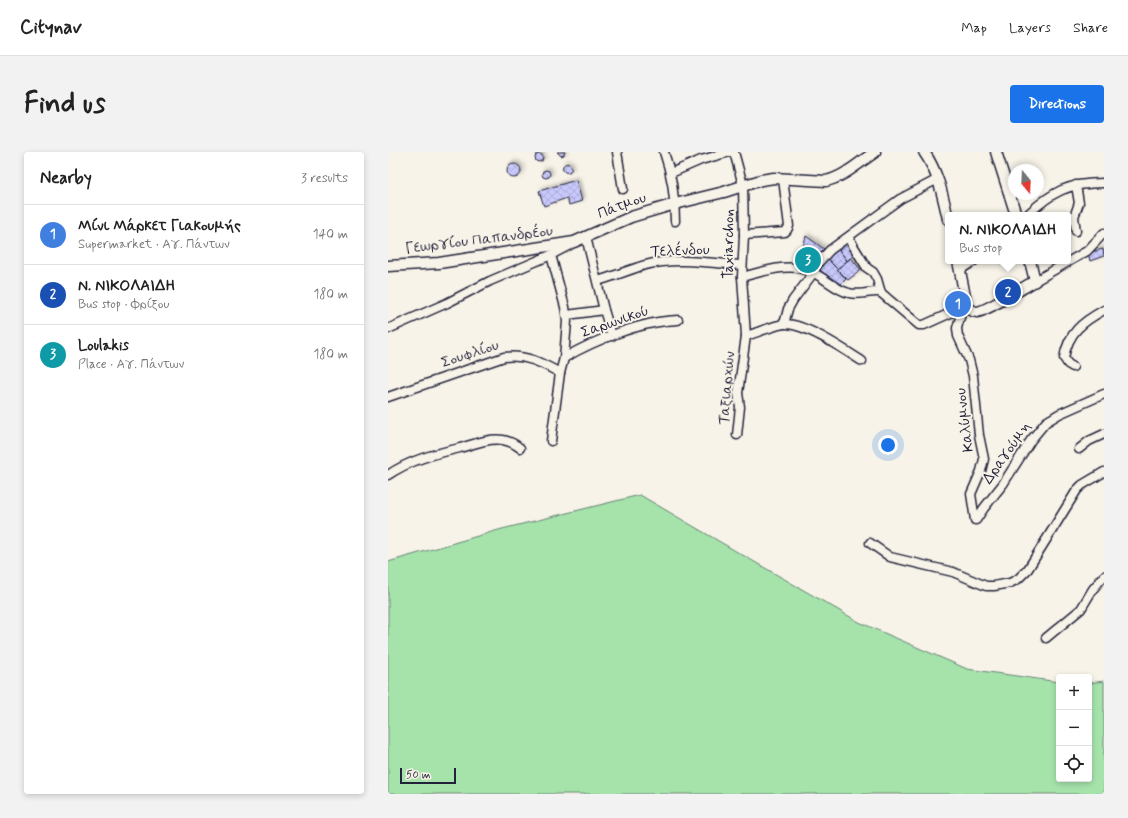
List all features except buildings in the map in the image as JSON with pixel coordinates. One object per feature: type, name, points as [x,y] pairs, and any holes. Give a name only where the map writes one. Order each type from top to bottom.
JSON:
[{"type":"street","points":[[617,152],[623,189]]},
{"type":"street","points":[[664,152],[671,173],[675,204],[675,221]]},
{"type":"street","points":[[671,173],[701,160],[730,152]]},
{"type":"street","name":"Taxiarchon","points":[[734,152],[743,185],[744,234],[741,265],[746,336]]},
{"type":"street","name":"Πάτμου","points":[[388,329],[631,217],[767,179],[830,180],[875,152]]},
{"type":"street","points":[[924,152],[938,179],[946,212]]},
{"type":"street","points":[[996,152],[1015,212]]},
{"type":"street","points":[[744,234],[785,232],[787,230],[789,226],[783,179]]},
{"type":"street","points":[[862,361],[808,330],[784,324],[788,309],[814,272],[818,263],[830,250],[850,237],[900,199],[938,179]]},
{"type":"street","points":[[1030,212],[1040,202],[1063,188],[1076,185],[1104,184]]},
{"type":"street","points":[[1076,185],[1079,203],[1074,217],[1076,231]]},
{"type":"street","points":[[1103,236],[1104,245]]},
{"type":"street","points":[[1071,260],[1086,251],[1103,236]]},
{"type":"street","points":[[586,237],[612,336]]},
{"type":"street","points":[[850,237],[854,247],[867,268],[873,272],[877,279],[881,292],[916,323],[924,325],[965,307]]},
{"type":"street","name":"Γεωργίου Παπανδρέου","points":[[388,266],[439,263],[574,242]]},
{"type":"street","points":[[551,254],[567,315],[564,358],[560,373],[551,441]]},
{"type":"street","name":"Τελένδου","points":[[598,281],[646,265],[673,262],[741,265]]},
{"type":"street","points":[[1031,264],[1035,281]]},
{"type":"street","points":[[965,307],[972,311],[981,311],[1064,264]]},
{"type":"street","points":[[959,266],[965,307]]},
{"type":"street","points":[[742,277],[784,267],[798,267],[814,272],[843,292],[854,294],[881,292]]},
{"type":"street","name":"Καλύμνου","points":[[965,307],[957,328],[958,336],[969,360],[973,376],[979,435],[984,459],[980,476],[972,494],[974,520],[976,520],[981,513]]},
{"type":"street","points":[[567,315],[604,310]]},
{"type":"street","points":[[1073,368],[1064,358],[1070,337],[1082,325],[1104,310]]},
{"type":"street","name":"Σαρωνικού","points":[[564,358],[612,336],[654,322],[678,320]]},
{"type":"street","name":"Ταξιαρχών","points":[[737,435],[740,408],[738,393],[746,336],[784,324]]},
{"type":"street","name":"Σουφλίου","points":[[388,397],[504,357],[517,356],[530,358],[560,373]]},
{"type":"street","name":"Δραγούμη","points":[[981,513],[1003,484],[1031,440],[1046,422],[1059,414],[1104,394]]},
{"type":"street","points":[[1079,448],[1089,441],[1104,434]]},
{"type":"street","points":[[388,475],[407,463],[488,440],[505,440],[520,448]]},
{"type":"street","points":[[870,543],[890,557],[953,572],[980,584],[994,586],[1010,583],[1018,579],[1028,569],[1077,490],[1082,485],[1104,472]]},
{"type":"street","points":[[1046,638],[1081,609],[1093,588],[1104,576]]},
{"type":"green space","points":[[640,495],[859,622],[967,669],[1056,682],[1056,782],[1092,782],[1092,683],[1104,681],[1104,794],[388,794],[388,562],[502,529]]},
{"type":"place","name":"Loulakis","points":[[808,260]]},
{"type":"place","name":"Ν. ΝΙΚΟΛΑΙΔΗ","points":[[1008,292]]},
{"type":"place","name":"Μίνι Μάρκετ Γιακουμής","points":[[958,304]]}]
